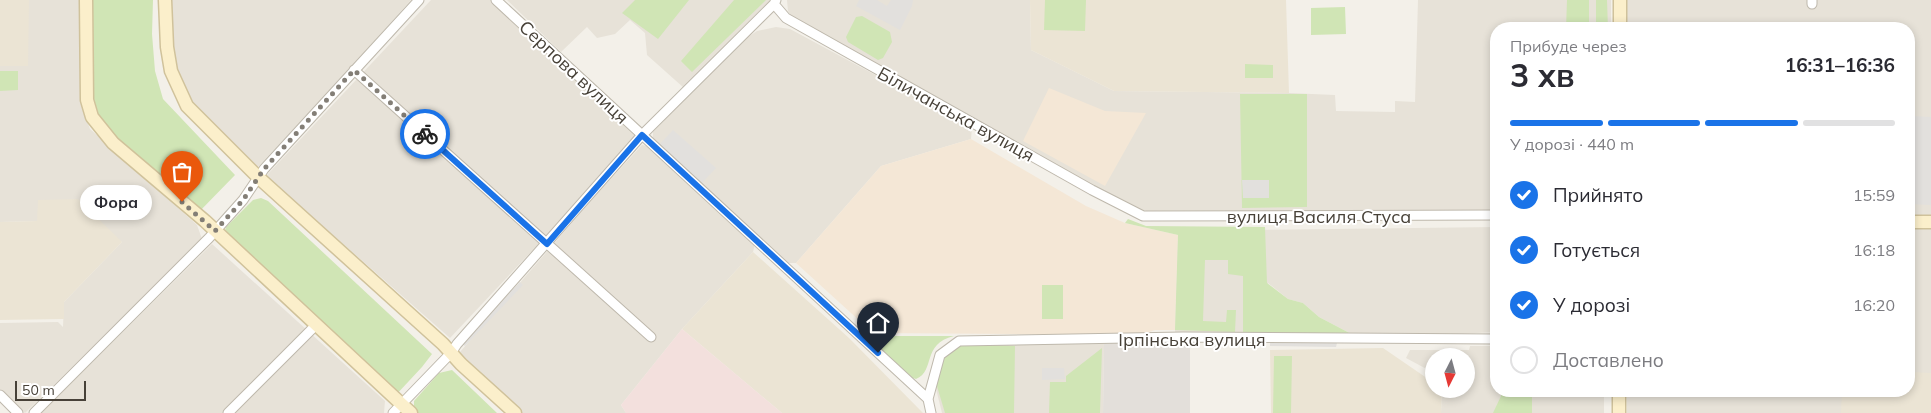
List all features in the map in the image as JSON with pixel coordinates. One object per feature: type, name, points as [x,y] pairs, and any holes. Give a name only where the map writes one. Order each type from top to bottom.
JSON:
[{"type":"main road","points":[[86,0],[87,100],[92,117],[113,143],[215,231],[316,325],[402,410]]},
{"type":"main road","points":[[165,0],[167,47],[171,71],[187,106],[259,178],[515,413]]},
{"type":"main road","points":[[1620,0],[1620,22]]},
{"type":"main road","points":[[1915,222],[1931,222]]},
{"type":"main road","points":[[1619,397],[1619,413]]},
{"type":"street","points":[[34,413],[215,231],[243,200],[264,169],[419,0]]},
{"type":"street","name":"Серпова вулиця","points":[[496,0],[928,399]]},
{"type":"street","points":[[402,410],[451,353],[456,344],[642,135],[775,2]]},
{"type":"street","name":"Біличанська вулиця","points":[[775,2],[786,18],[1077,182],[1143,216]]},
{"type":"street","points":[[354,70],[651,337]]},
{"type":"street","name":"вулиця Василя Стуса","points":[[1143,216],[1490,215]]},
{"type":"street","points":[[228,413],[316,325]]},
{"type":"street","name":"Ірпінська вулиця","points":[[928,399],[940,355],[959,341],[1183,337],[1490,339]]},
{"type":"street","points":[[0,395],[18,413]]},
{"type":"street","points":[[928,399],[931,413]]},
{"type":"shaded area","points":[[0,0],[83,0],[84,113],[90,129],[197,225],[202,239],[25,413],[0,389],[0,323],[58,322],[63,327],[64,302],[122,242],[38,200],[38,221],[0,222]]},
{"type":"shaded area","points":[[0,0],[29,0],[28,66],[0,66]]},
{"type":"shaded area","points":[[169,0],[411,0],[350,69],[257,168],[189,99],[175,69]]},
{"type":"shaded area","points":[[431,0],[491,0],[635,135],[544,238],[450,338],[266,176]]},
{"type":"shaded area","points":[[507,0],[771,0],[684,88],[647,55],[645,33],[630,20],[615,34],[597,38],[587,27],[561,52]]},
{"type":"shaded area","points":[[787,0],[1030,0],[1031,50],[1114,91],[1335,95],[1336,111],[1395,112],[1395,101],[1415,102],[1418,0],[1611,0],[1611,22],[1490,22],[1490,210],[1147,211],[1128,207],[793,19],[788,11]]},
{"type":"shaded area","points":[[859,0],[877,0],[887,6],[891,0],[913,0],[900,30],[856,6]]},
{"type":"shaded area","points":[[1030,0],[1286,0],[1289,93],[1114,91],[1031,50]]},
{"type":"shaded area","points":[[1625,0],[1931,0],[1931,218],[1915,219],[1915,22],[1625,22]]},
{"type":"shaded area","points":[[776,27],[790,29],[972,127],[971,139],[881,166],[796,263],[787,263],[653,142],[653,132],[748,37],[757,31]]},
{"type":"shaded area","points":[[1049,88],[1105,111],[1146,113],[1105,186],[1023,141]]},
{"type":"shaded area","points":[[1915,116],[1931,117],[1931,205],[1915,204]]},
{"type":"shaded area","points":[[673,130],[716,168],[702,183],[659,145]]},
{"type":"shaded area","points":[[971,139],[1086,206],[1125,223],[1178,235],[1175,330],[1155,330],[1141,335],[873,333],[796,263],[881,166]]},
{"type":"shaded area","points":[[642,145],[647,146],[755,244],[753,252],[682,329],[621,405],[626,413],[522,413],[462,358],[460,352],[596,195]]},
{"type":"shaded area","points":[[1242,180],[1269,180],[1269,198],[1243,198]]},
{"type":"shaded area","points":[[78,199],[122,242],[64,302],[64,319],[0,320],[0,222],[37,221],[38,200]]},
{"type":"shaded area","points":[[1915,226],[1931,226],[1931,413],[1627,413],[1627,397],[1915,397]]},
{"type":"shaded area","points":[[1490,227],[1490,332],[1361,339],[1319,317],[1303,303],[1288,299],[1268,283],[1268,335],[1175,332],[1178,235],[1180,231]]},
{"type":"shaded area","points":[[212,244],[385,401],[384,413],[41,413]]},
{"type":"shaded area","points":[[753,252],[849,338],[923,413],[782,413],[682,329]]},
{"type":"shaded area","points":[[520,282],[523,285],[465,346],[460,342]]},
{"type":"shaded area","points":[[682,329],[782,413],[626,413],[621,405]]},
{"type":"shaded area","points":[[1135,340],[1148,341],[1152,346],[1190,346],[1190,413],[1103,413],[1104,342],[1134,343]]},
{"type":"shaded area","points":[[1270,341],[1337,343],[1336,347],[1270,346]]},
{"type":"shaded area","points":[[1104,342],[1103,413],[942,413],[935,385],[940,361],[961,343]]},
{"type":"shaded area","points":[[1470,346],[1490,346],[1490,397],[1604,397],[1604,413],[1441,413],[1442,398],[1475,398],[1475,348],[1470,348]]},
{"type":"shaded area","points":[[1383,348],[1425,377],[1425,398],[1442,398],[1441,413],[1271,413],[1270,350]]},
{"type":"shaded area","points":[[1410,350],[1425,350],[1425,368],[1406,358]]},
{"type":"shaded area","points":[[1042,368],[1064,368],[1065,379],[1042,380]]},
{"type":"shaded area","points":[[1915,372],[1931,373],[1931,413],[1841,413],[1842,397],[1915,397]]},
{"type":"green space","points":[[91,0],[153,0],[152,34],[155,71],[163,99],[235,175],[198,213],[109,133],[98,114],[91,88]]},
{"type":"green space","points":[[635,0],[689,0],[658,39],[622,13]]},
{"type":"green space","points":[[734,0],[766,0],[692,72],[681,61]]},
{"type":"green space","points":[[1045,0],[1086,0],[1085,31],[1044,30]]},
{"type":"green space","points":[[1567,0],[1589,0],[1589,22],[1566,22]]},
{"type":"green space","points":[[1596,0],[1607,0],[1608,22],[1596,22]]},
{"type":"green space","points":[[1345,7],[1346,34],[1311,35],[1311,8]]},
{"type":"green space","points":[[862,16],[890,32],[892,42],[883,58],[878,60],[848,42],[846,37],[856,17]]},
{"type":"green space","points":[[1245,64],[1273,65],[1273,78],[1245,78]]},
{"type":"green space","points":[[0,71],[18,71],[18,90],[0,91]]},
{"type":"green space","points":[[1240,94],[1307,94],[1307,207],[1242,208]]},
{"type":"green space","points":[[261,198],[268,201],[432,354],[395,396],[224,234],[226,227],[253,200]]},
{"type":"green space","points":[[1128,219],[1146,226],[1265,227],[1267,283],[1288,299],[1303,303],[1319,317],[1361,339],[1243,332],[1243,276],[1228,274],[1228,260],[1205,260],[1203,321],[1226,322],[1227,310],[1236,310],[1235,332],[1175,330],[1178,235],[1125,223]]},
{"type":"green space","points":[[1042,285],[1063,285],[1063,319],[1042,319]]},
{"type":"green space","points":[[864,336],[954,336],[937,345],[926,370],[916,379],[910,377]]},
{"type":"green space","points":[[960,344],[1015,346],[1014,413],[945,413],[936,383],[941,361]]},
{"type":"green space","points":[[1102,348],[1100,413],[1049,413],[1050,382],[1066,382],[1066,376]]},
{"type":"green space","points":[[1274,356],[1292,356],[1291,413],[1273,413]]},
{"type":"green space","points":[[452,370],[497,413],[418,413],[414,410],[414,401],[439,373]]},
{"type":"green space","points":[[1501,397],[1532,397],[1532,413],[1493,413]]},
{"type":"way so far","points":[[182,202],[215,231],[243,200],[264,169],[354,70],[425,134]]},
{"type":"place","name":"Фора","points":[[182,202]]},
{"type":"route","points":[[425,134],[547,244],[642,135],[878,353]]}]
